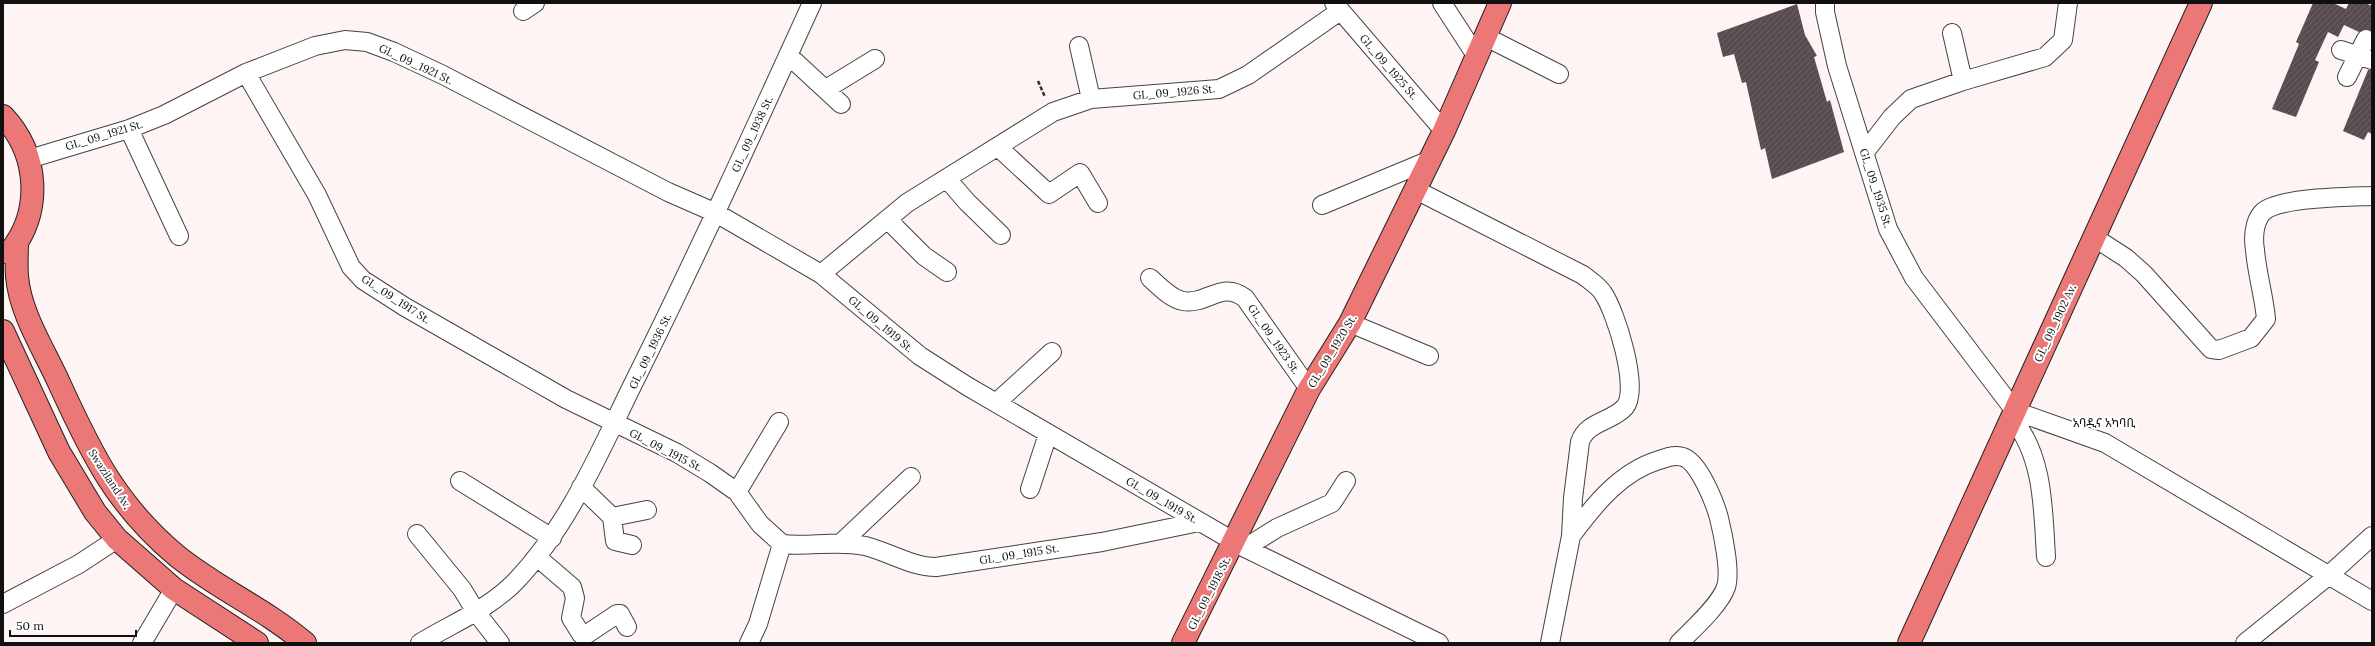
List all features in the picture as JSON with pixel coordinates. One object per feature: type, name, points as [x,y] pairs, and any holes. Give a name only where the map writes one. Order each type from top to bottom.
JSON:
[{"type":"main road","name":"GL_09_1920 St.","points":[[1240,545],[1308,389],[1350,323],[1444,131],[1500,3]]},
{"type":"main road","name":"GL_09_1902 Av.","points":[[1909,643],[2014,414],[2055,320],[2095,238],[2201,3]]},
{"type":"main road","points":[[3,116],[22,142],[29,159],[33,188],[29,216],[17,242],[3,260]]},
{"type":"main road","name":"Swaziland Av.","points":[[17,242],[17,276],[32,326],[79,429],[113,488],[146,527],[186,562],[224,590],[269,615],[305,643]]},
{"type":"main road","points":[[3,331],[59,452],[96,512],[117,539],[174,589],[257,643]]},
{"type":"main road","name":"GL_09_1918 St.","points":[[1183,643],[1240,545]]},
{"type":"street","name":"GL_09_1938 St.","points":[[716,213],[812,3]]},
{"type":"street","points":[[1442,3],[1480,46],[1559,74]]},
{"type":"street","name":"GL_09_1935 St.","points":[[1825,3],[1825,12],[1837,66],[1888,229],[1914,278],[2014,414],[2036,463],[2042,489],[2046,557]]},
{"type":"street","points":[[1864,152],[1892,117],[1911,99],[1963,81],[2045,57],[2063,40],[2068,3]]},
{"type":"street","name":"GL_09_1926 St.","points":[[821,274],[907,203],[948,180],[1053,112],[1091,98],[1220,89],[1248,75],[1337,7]]},
{"type":"street","name":"GL_09_1925 St.","points":[[1337,7],[1444,131]]},
{"type":"street","points":[[1952,32],[1963,81]]},
{"type":"street","points":[[2346,77],[2366,39]]},
{"type":"street","name":"GL_09_1921 St.","points":[[29,159],[60,148],[128,129],[164,115],[246,73],[315,46],[345,40],[367,42],[394,52],[443,75],[668,192],[716,213]]},
{"type":"street","points":[[1078,46],[1091,98]]},
{"type":"street","points":[[788,55],[841,104]]},
{"type":"street","points":[[826,90],[874,59]]},
{"type":"street","name":"GL_09_1917 St.","points":[[246,73],[317,195],[351,267],[363,280],[464,342],[614,424]]},
{"type":"street","points":[[128,129],[179,236]]},
{"type":"street","points":[[999,148],[1049,194],[1080,173],[1098,203]]},
{"type":"street","points":[[1322,205],[1430,160]]},
{"type":"street","points":[[948,180],[967,202],[1001,235]]},
{"type":"street","points":[[1416,190],[1583,275],[1603,292],[1614,316],[1626,358],[1630,398],[1624,408],[1583,434],[1573,498],[1572,536],[1550,643]]},
{"type":"street","points":[[2095,238],[2126,258],[2144,274],[2211,349],[2220,350],[2252,338],[2266,319],[2254,250],[2255,224],[2262,212],[2274,205],[2311,199],[2372,196]]},
{"type":"street","name":"GL_09_1919 St.","points":[[716,213],[821,274],[920,356],[996,404],[1240,545],[1438,643]]},
{"type":"street","name":"GL_09_1936 St.","points":[[420,643],[499,598],[537,557],[552,538],[614,424],[716,213]]},
{"type":"street","points":[[888,220],[924,256],[947,272]]},
{"type":"street","name":"GL_09_1923 St.","points":[[1150,278],[1173,297],[1183,301],[1195,300],[1228,290],[1237,292],[1245,298],[1308,389]]},
{"type":"street","points":[[1350,323],[1429,356]]},
{"type":"street","points":[[996,404],[1052,352]]},
{"type":"street","points":[[2014,414],[2105,443],[2372,601]]},
{"type":"street","points":[[737,492],[779,422]]},
{"type":"street","name":"GL_09_1915 St.","points":[[614,424],[677,453],[737,492],[760,524],[782,544],[815,546],[841,544],[864,546],[894,555],[919,565],[936,567],[1102,542],[1199,522]]},
{"type":"street","points":[[1030,489],[1048,434]]},
{"type":"street","points":[[1572,536],[1594,506],[1635,469],[1672,456],[1684,457],[1706,484],[1716,507],[1722,528],[1727,576],[1726,587],[1721,596],[1679,643]]},
{"type":"street","points":[[841,544],[911,477]]},
{"type":"street","points":[[460,481],[552,538]]},
{"type":"street","points":[[1240,545],[1332,503],[1346,481]]},
{"type":"street","points":[[581,487],[612,517],[615,541],[632,545]]},
{"type":"street","points":[[612,517],[647,510]]},
{"type":"street","points":[[417,534],[462,589],[476,612],[500,643]]},
{"type":"street","points":[[2246,643],[2328,576],[2372,536]]},
{"type":"street","points":[[3,604],[79,564],[117,539]]},
{"type":"street","points":[[753,642],[782,544]]},
{"type":"street","points":[[537,557],[572,587],[575,598],[571,618],[581,634],[587,634],[617,614],[620,614],[627,627]]},
{"type":"street","points":[[142,643],[174,589]]},
{"type":"building","points":[[2313,3],[2333,3],[2346,9],[2349,3],[2365,3],[2372,6],[2372,31],[2365,29],[2359,32],[2344,25],[2338,37],[2328,32],[2315,60],[2319,62],[2296,117],[2272,109],[2299,44],[2296,42]]},
{"type":"building","points":[[1797,4],[1805,35],[1817,56],[1814,57],[1827,102],[1830,100],[1844,152],[1772,179],[1765,148],[1761,150],[1746,82],[1742,83],[1734,54],[1723,57],[1717,33]]},
{"type":"building","points":[[2368,70],[2372,70],[2372,134],[2368,132],[2364,140],[2343,131]]},
{"type":"district","name":"አባዲና አካባቢ","points":[[2104,423]]}]
